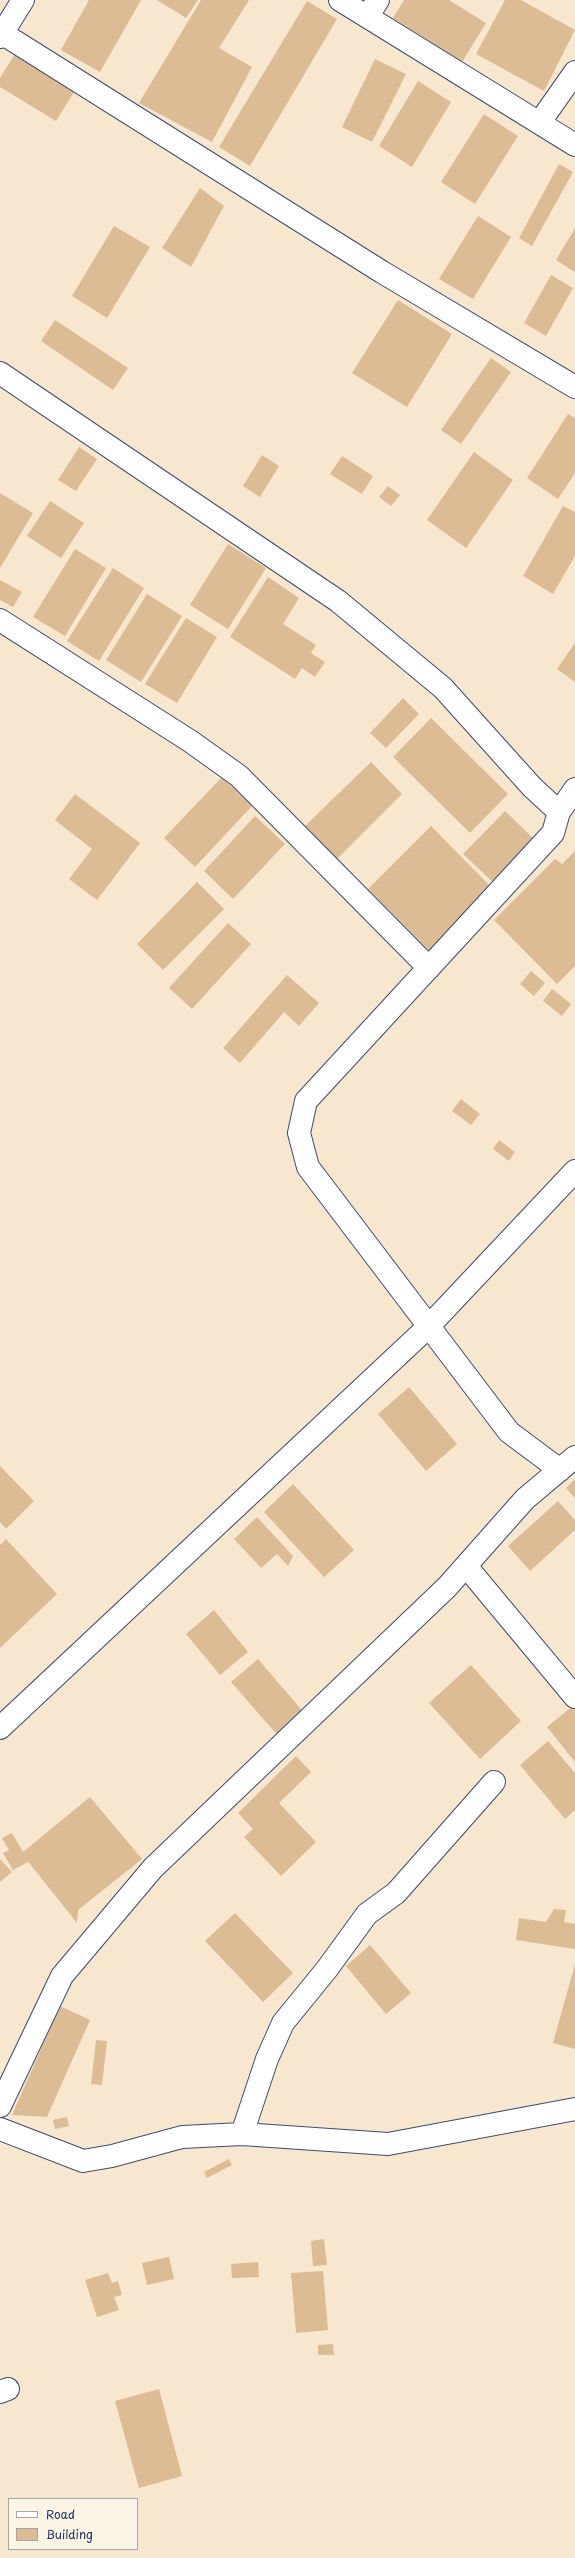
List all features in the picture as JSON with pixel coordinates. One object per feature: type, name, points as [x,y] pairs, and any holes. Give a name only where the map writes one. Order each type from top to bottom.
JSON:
[{"type":"street","points":[[22,0],[1,34],[382,272],[575,386]]},
{"type":"street","points":[[340,0],[373,8],[575,145]]},
{"type":"street","points":[[540,122],[575,72]]},
{"type":"street","points":[[0,372],[338,601],[443,688],[532,787],[559,812]]},
{"type":"street","points":[[0,620],[190,741],[239,776],[429,968]]},
{"type":"street","points":[[0,2106],[62,1976],[148,1874],[447,1587],[525,1499],[567,1464],[509,1432],[308,1167],[299,1133],[306,1101],[553,833],[559,812],[575,789]]},
{"type":"street","points":[[0,1728],[428,1327],[575,1171]]},
{"type":"street","points":[[466,1566],[575,1697]]},
{"type":"street","points":[[242,2134],[267,2059],[283,2023],[327,1969],[367,1914],[396,1893],[494,1782]]},
{"type":"street","points":[[0,2129],[83,2161],[112,2156],[182,2137],[242,2134],[388,2144],[575,2109]]},
{"type":"building","points":[[89,0],[141,0],[100,72],[61,50]]},
{"type":"building","points":[[157,0],[198,0],[186,18]]},
{"type":"building","points":[[201,0],[249,0],[219,48],[252,67],[212,142],[139,103]]},
{"type":"building","points":[[404,0],[449,0],[486,23],[462,62],[393,18]]},
{"type":"building","points":[[505,0],[521,0],[575,30],[544,91],[476,54]]},
{"type":"building","points":[[307,1],[337,19],[250,166],[219,147]]},
{"type":"building","points":[[16,52],[76,89],[56,121],[0,87],[0,78]]},
{"type":"building","points":[[375,59],[406,74],[372,142],[342,127]]},
{"type":"building","points":[[418,81],[451,102],[412,167],[379,146]]},
{"type":"building","points":[[484,114],[518,136],[475,204],[441,182]]},
{"type":"building","points":[[559,164],[573,172],[532,246],[519,238]]},
{"type":"building","points":[[200,188],[224,206],[191,267],[162,248]]},
{"type":"building","points":[[478,216],[511,237],[473,299],[439,279]]},
{"type":"building","points":[[114,226],[150,247],[107,318],[72,296]]},
{"type":"building","points":[[575,228],[575,272],[556,260]]},
{"type":"building","points":[[551,275],[573,288],[546,336],[524,323]]},
{"type":"building","points":[[398,300],[452,334],[407,407],[352,373]]},
{"type":"building","points":[[55,320],[128,368],[113,390],[41,341]]},
{"type":"building","points":[[491,358],[511,372],[461,444],[441,430]]},
{"type":"building","points":[[568,414],[575,418],[575,473],[558,499],[527,478]]},
{"type":"building","points":[[79,447],[97,459],[76,491],[58,480]]},
{"type":"building","points":[[474,452],[513,480],[466,548],[427,520]]},
{"type":"building","points":[[262,455],[279,466],[260,497],[243,486]]},
{"type":"building","points":[[342,456],[373,476],[362,494],[330,474]]},
{"type":"building","points":[[388,486],[400,495],[391,506],[379,497]]},
{"type":"building","points":[[0,493],[33,513],[0,568]]},
{"type":"building","points":[[50,501],[84,523],[61,558],[27,536]]},
{"type":"building","points":[[563,506],[575,512],[575,556],[553,594],[523,576]]},
{"type":"building","points":[[228,544],[266,568],[228,629],[190,605]]},
{"type":"building","points":[[75,549],[106,568],[65,636],[33,617]]},
{"type":"building","points":[[113,568],[144,588],[99,661],[67,641]]},
{"type":"building","points":[[268,577],[299,598],[283,624],[316,645],[311,653],[325,662],[315,677],[302,668],[295,679],[230,637]]},
{"type":"building","points":[[0,580],[22,592],[13,607],[0,600]]},
{"type":"building","points":[[147,594],[182,616],[141,682],[106,660]]},
{"type":"building","points":[[186,618],[217,637],[177,703],[145,684]]},
{"type":"building","points":[[575,643],[575,682],[557,669]]},
{"type":"building","points":[[403,698],[419,714],[386,748],[370,733]]},
{"type":"building","points":[[431,718],[508,794],[470,833],[393,757]]},
{"type":"building","points":[[371,762],[402,794],[337,859],[305,826]]},
{"type":"building","points":[[222,777],[252,806],[195,867],[164,838]]},
{"type":"building","points":[[75,794],[140,843],[97,900],[69,879],[92,849],[55,820]]},
{"type":"building","points":[[505,811],[536,841],[495,884],[463,854]]},
{"type":"building","points":[[255,816],[285,844],[233,899],[204,871]]},
{"type":"building","points":[[431,826],[492,888],[430,951],[368,889]]},
{"type":"building","points":[[575,851],[575,966],[557,984],[494,920],[555,859],[562,864]]},
{"type":"building","points":[[197,882],[224,909],[163,970],[137,944]]},
{"type":"building","points":[[228,923],[251,944],[192,1009],[169,988]]},
{"type":"building","points":[[531,971],[545,983],[534,996],[520,984]]},
{"type":"building","points":[[287,975],[319,1003],[299,1026],[284,1012],[240,1063],[223,1048]]},
{"type":"building","points":[[552,989],[571,1004],[562,1016],[543,1001]]},
{"type":"building","points":[[461,1099],[480,1114],[471,1125],[452,1111]]},
{"type":"building","points":[[499,1140],[515,1152],[509,1161],[493,1149]]},
{"type":"building","points":[[409,1387],[457,1444],[426,1471],[378,1414]]},
{"type":"building","points":[[0,1466],[34,1501],[6,1529],[0,1522]]},
{"type":"building","points":[[575,1479],[575,1498],[566,1488]]},
{"type":"building","points":[[293,1484],[354,1550],[324,1577],[264,1512]]},
{"type":"building","points":[[558,1501],[575,1520],[575,1530],[530,1571],[508,1546]]},
{"type":"building","points":[[257,1517],[293,1556],[288,1566],[277,1554],[261,1568],[234,1539]]},
{"type":"building","points":[[6,1539],[57,1594],[0,1648],[0,1545]]},
{"type":"building","points":[[214,1610],[248,1652],[220,1675],[186,1634]]},
{"type":"building","points":[[258,1659],[306,1715],[280,1738],[231,1682]]},
{"type":"building","points":[[471,1665],[521,1721],[480,1759],[429,1703]]},
{"type":"building","points":[[574,1705],[575,1706],[575,1762],[547,1727]]},
{"type":"building","points":[[548,1741],[575,1773],[575,1810],[565,1819],[520,1765]]},
{"type":"building","points":[[296,1756],[311,1772],[279,1803],[316,1842],[281,1876],[244,1837],[253,1829],[238,1813]]},
{"type":"building","points":[[90,1797],[142,1859],[78,1910],[77,1923],[26,1859],[28,1862],[13,1870],[3,1853],[9,1850],[2,1838],[12,1833],[23,1852]]},
{"type":"building","points":[[0,1859],[12,1872],[0,1882]]},
{"type":"building","points":[[554,1909],[566,1910],[564,1922],[575,1924],[575,1949],[516,1940],[519,1918],[546,1922]]},
{"type":"building","points":[[235,1913],[293,1973],[263,2002],[205,1941]]},
{"type":"building","points":[[370,1945],[411,1993],[386,2014],[346,1966]]},
{"type":"building","points":[[575,1964],[575,2049],[553,2043]]},
{"type":"building","points":[[60,2006],[90,2020],[47,2117],[12,2115]]},
{"type":"building","points":[[96,2040],[107,2041],[102,2085],[91,2084]]},
{"type":"building","points":[[67,2117],[69,2126],[55,2129],[53,2120]]},
{"type":"building","points":[[229,2159],[232,2165],[207,2178],[204,2172]]},
{"type":"building","points":[[324,2239],[327,2265],[313,2266],[311,2241]]},
{"type":"building","points":[[169,2257],[174,2279],[147,2285],[142,2263]]},
{"type":"building","points":[[258,2262],[259,2277],[232,2278],[231,2264]]},
{"type":"building","points":[[323,2271],[328,2330],[296,2333],[291,2273]]},
{"type":"building","points":[[108,2273],[112,2283],[118,2281],[122,2295],[114,2297],[119,2310],[97,2317],[85,2280]]},
{"type":"building","points":[[333,2344],[334,2355],[318,2355],[318,2345]]},
{"type":"building","points":[[159,2389],[182,2476],[139,2488],[115,2401]]}]
